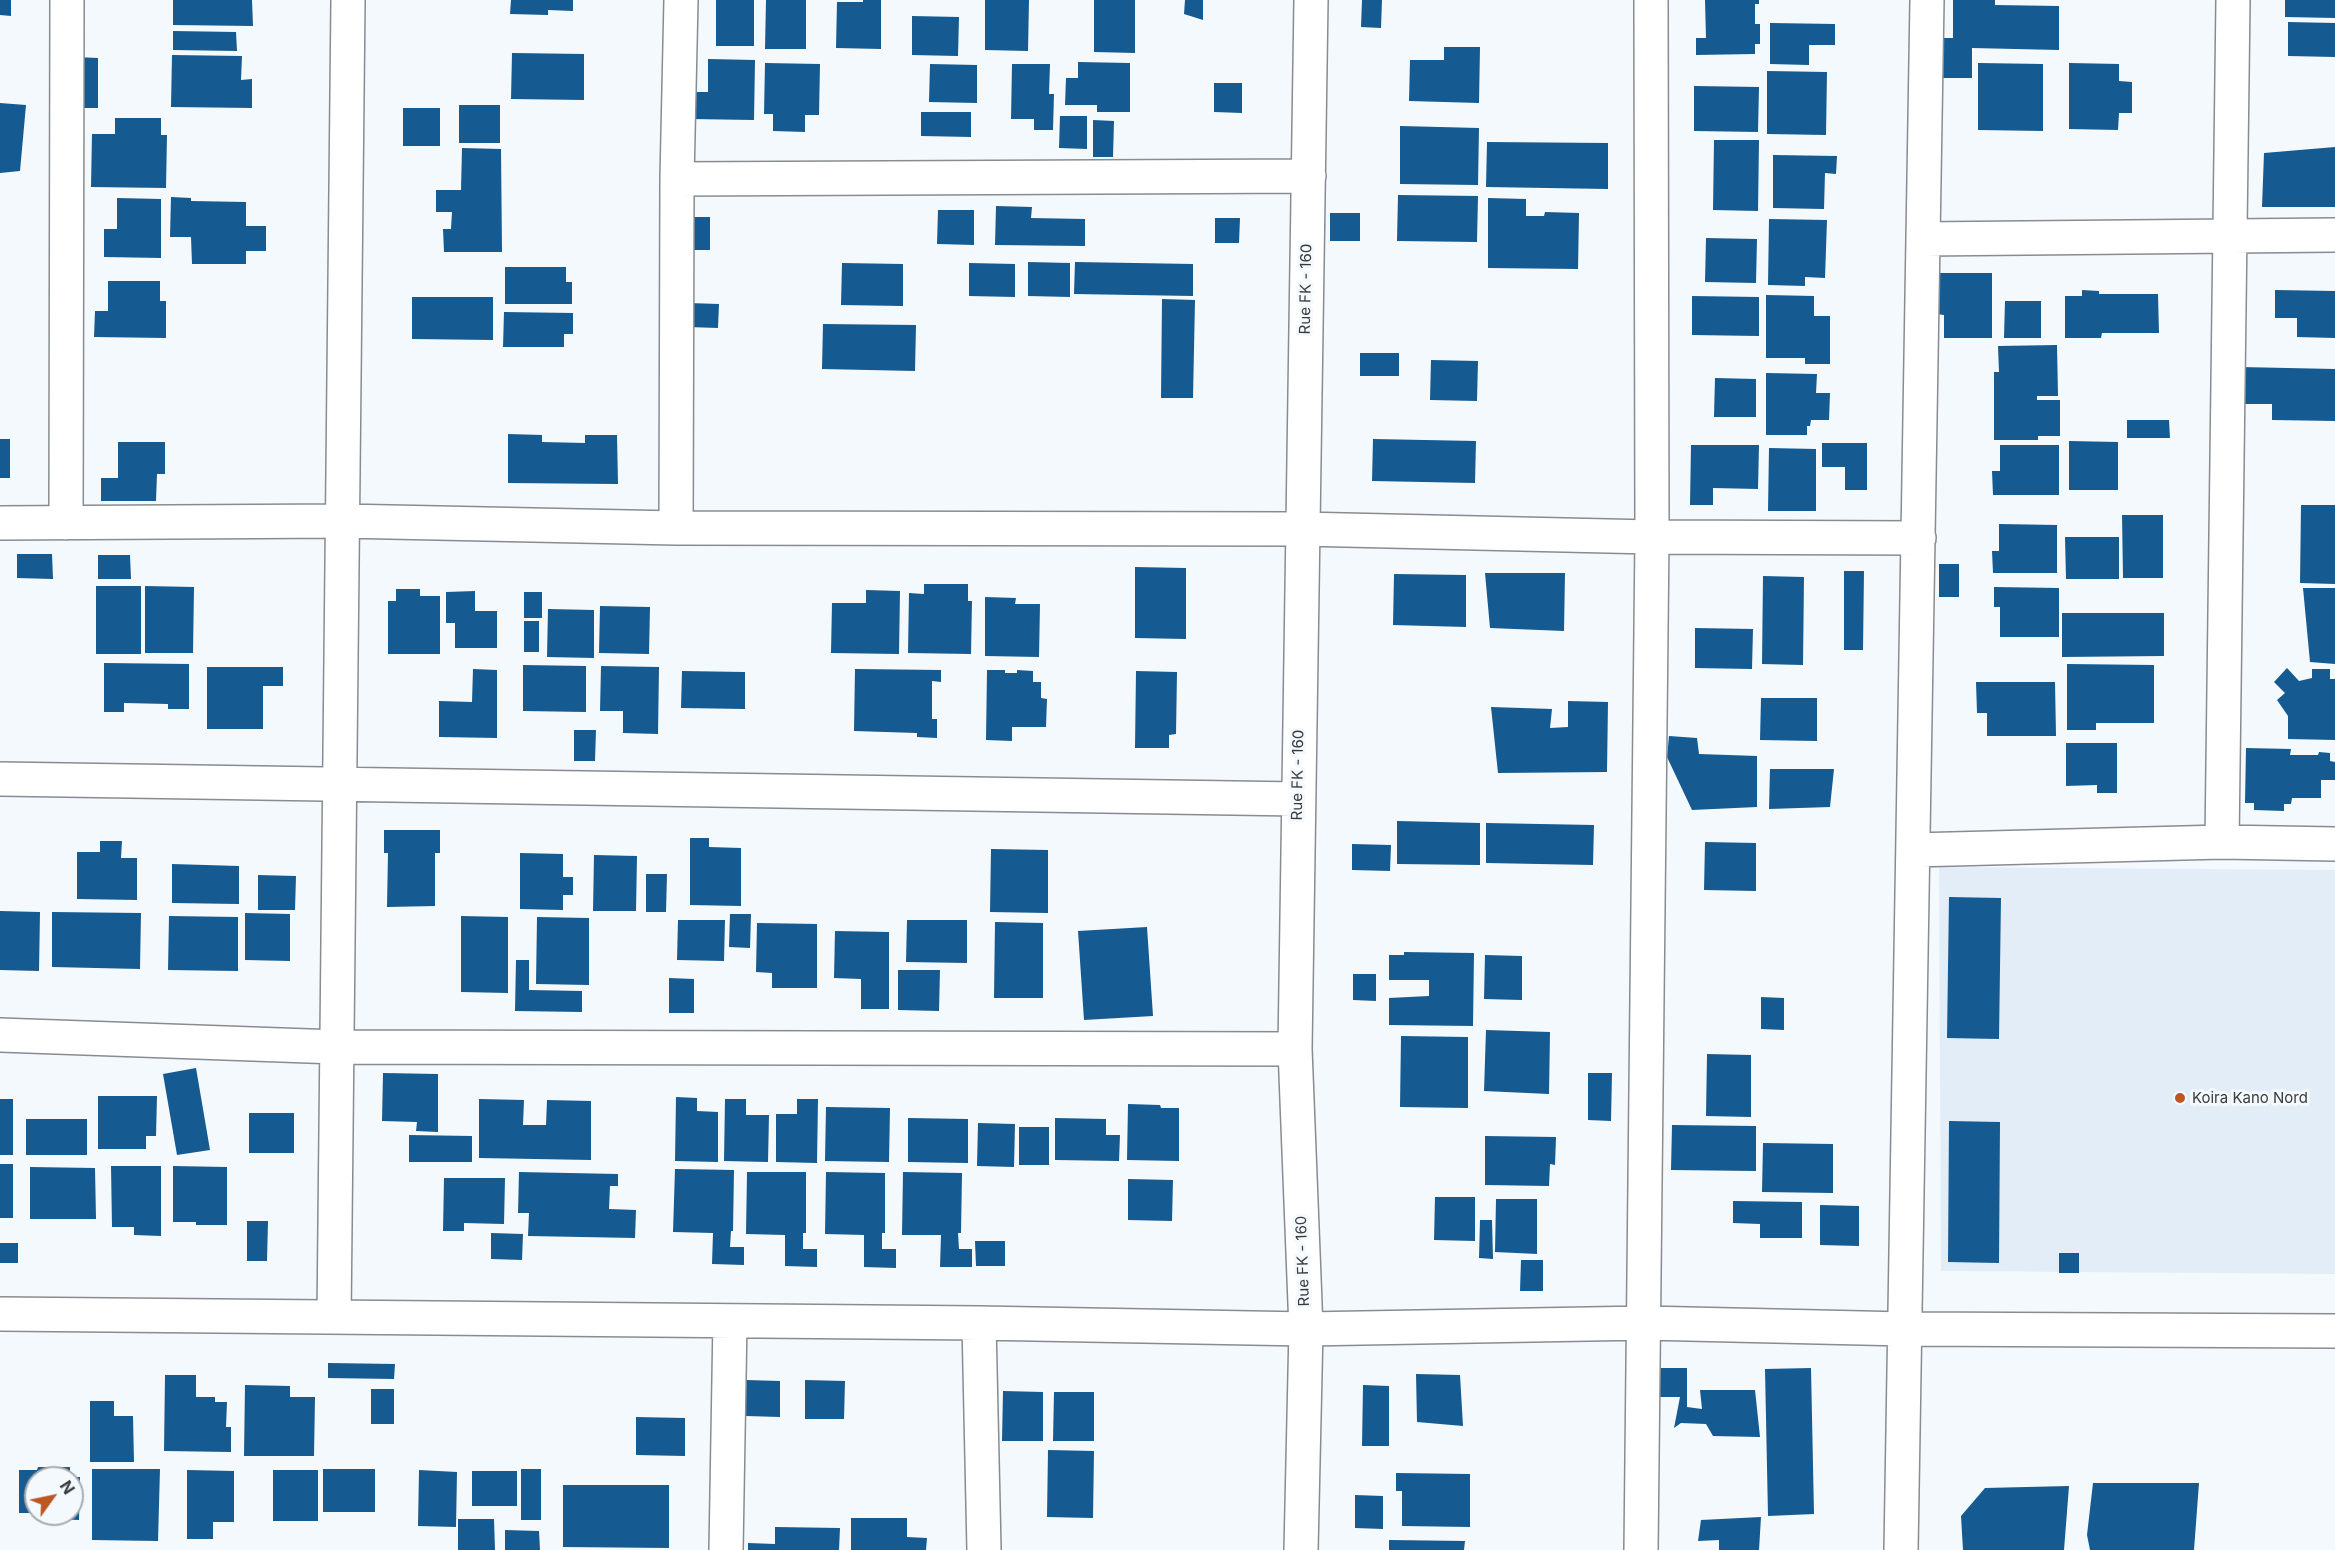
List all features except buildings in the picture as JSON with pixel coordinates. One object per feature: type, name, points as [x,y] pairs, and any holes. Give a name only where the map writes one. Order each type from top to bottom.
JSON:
[{"type":"street","points":[[66,523],[67,0]]},
{"type":"street","points":[[334,1317],[348,0]]},
{"type":"street","points":[[676,528],[676,179],[681,0]]},
{"type":"street","name":"Rue FK - 160","points":[[1301,1550],[1306,1329],[1295,1049],[1301,529],[1311,0]]},
{"type":"street","points":[[1641,1550],[1652,537],[1652,0]]},
{"type":"street","points":[[1901,1550],[1927,0]]},
{"type":"street","points":[[2222,842],[2234,0]]},
{"type":"street","points":[[676,179],[1309,176]]},
{"type":"street","points":[[1923,239],[2335,235]]},
{"type":"street","points":[[0,523],[342,521],[676,528],[1301,529],[1652,537],[1918,538]]},
{"type":"street","points":[[0,778],[1298,799]]},
{"type":"street","points":[[1913,850],[2222,842],[2335,844]]},
{"type":"street","points":[[0,1035],[336,1047],[1295,1049]]},
{"type":"street","points":[[0,1314],[979,1323],[1306,1329],[1645,1323],[1905,1329],[2335,1330]]},
{"type":"street","points":[[726,1550],[730,1321]]},
{"type":"street","points":[[979,1323],[984,1550]]},
{"type":"shaded area","points":[[1939,867],[2335,870],[2335,1274],[1941,1271]]},
{"type":"place","name":"Koira Kano Nord","points":[[2180,1098]]}]
